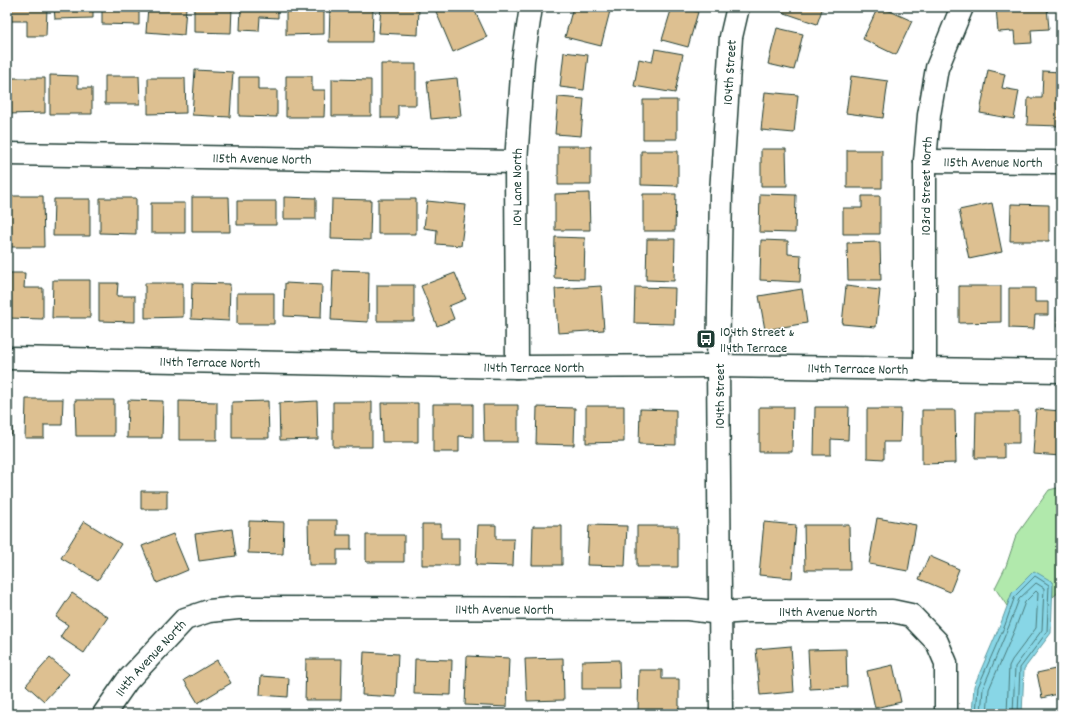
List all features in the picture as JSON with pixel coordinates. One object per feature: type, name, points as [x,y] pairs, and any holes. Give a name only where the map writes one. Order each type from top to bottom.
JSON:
[{"type":"street","name":"104 Lane North","points":[[517,367],[516,162],[523,60],[531,7]]},
{"type":"street","name":"104th Street","points":[[721,714],[718,366],[721,193],[731,37],[738,7]]},
{"type":"street","name":"103rd Street North","points":[[925,370],[924,161],[936,68],[962,7]]},
{"type":"street","name":"115th Avenue North","points":[[7,154],[516,162]]},
{"type":"street","name":"115th Avenue North","points":[[924,161],[1061,162]]},
{"type":"street","name":"114th Terrace North","points":[[7,358],[517,367],[718,366],[1061,371]]},
{"type":"street","name":"114th Avenue North","points":[[104,714],[127,681],[185,619],[209,611],[238,608],[688,609],[720,613],[749,611],[892,611],[911,615],[937,642],[946,663],[946,714]]},
{"type":"green space","points":[[1061,487],[1061,590],[1053,597],[1053,582],[1012,593],[1007,606],[995,588],[1006,566],[1016,536],[1049,490]]},
{"type":"water","points":[[1034,571],[1053,582],[1051,633],[1024,669],[1022,714],[972,714],[974,686],[1012,593]]},
{"type":"building","points":[[9,7],[47,7],[46,36],[27,36],[27,21],[9,21]]},
{"type":"building","points":[[54,7],[93,7],[93,18],[55,19]]},
{"type":"building","points":[[102,7],[139,7],[139,25],[102,24]]},
{"type":"building","points":[[148,7],[186,7],[184,35],[146,32]]},
{"type":"building","points":[[194,7],[232,7],[231,33],[194,32]]},
{"type":"building","points":[[241,7],[278,7],[278,18],[260,17],[259,31],[240,30]]},
{"type":"building","points":[[286,7],[324,7],[324,34],[286,35]]},
{"type":"building","points":[[330,7],[373,7],[372,42],[329,42]]},
{"type":"building","points":[[381,7],[419,7],[418,35],[379,33]]},
{"type":"building","points":[[434,7],[473,7],[487,37],[453,52]]},
{"type":"building","points":[[573,7],[594,7],[610,11],[601,46],[565,37]]},
{"type":"building","points":[[672,7],[681,7],[698,12],[688,47],[662,40]]},
{"type":"building","points":[[784,7],[823,7],[817,24],[782,12]]},
{"type":"building","points":[[878,7],[912,21],[896,55],[863,39]]},
{"type":"building","points":[[996,7],[1047,7],[1049,29],[1031,30],[1032,43],[1015,44],[1014,31],[998,32]]},
{"type":"building","points":[[777,28],[803,34],[794,70],[768,64]]},
{"type":"building","points":[[655,49],[683,54],[675,93],[634,86],[639,59],[652,62]]},
{"type":"building","points":[[564,52],[588,55],[584,90],[560,87]]},
{"type":"building","points":[[381,64],[416,64],[416,105],[398,105],[398,118],[381,118]]},
{"type":"building","points":[[195,70],[233,72],[230,117],[192,115]]},
{"type":"building","points":[[988,70],[1005,74],[1002,88],[1019,91],[1014,119],[980,113]]},
{"type":"building","points":[[1043,71],[1061,72],[1061,126],[1027,125],[1028,98],[1042,98]]},
{"type":"building","points":[[50,75],[78,76],[78,88],[92,88],[92,114],[50,114]]},
{"type":"building","points":[[105,76],[139,76],[140,104],[105,104]]},
{"type":"building","points":[[286,76],[312,76],[312,90],[325,90],[324,117],[286,117]]},
{"type":"building","points":[[851,76],[888,81],[883,118],[846,113]]},
{"type":"building","points":[[239,77],[258,77],[258,90],[277,90],[277,117],[239,116]]},
{"type":"building","points":[[7,78],[45,78],[45,113],[8,114]]},
{"type":"building","points":[[148,78],[185,78],[186,113],[148,114]]},
{"type":"building","points":[[457,78],[461,116],[431,119],[427,81]]},
{"type":"building","points":[[332,79],[371,80],[371,116],[332,116]]},
{"type":"building","points":[[765,92],[798,95],[794,133],[761,130]]},
{"type":"building","points":[[558,97],[584,99],[581,136],[555,134]]},
{"type":"building","points":[[643,100],[677,100],[677,139],[643,139]]},
{"type":"building","points":[[558,146],[591,146],[591,185],[558,185]]},
{"type":"building","points":[[761,149],[786,149],[787,186],[761,186]]},
{"type":"building","points":[[847,150],[882,150],[882,188],[847,188]]},
{"type":"building","points":[[641,151],[678,151],[678,186],[641,185]]},
{"type":"building","points":[[589,193],[590,230],[555,230],[555,194]]},
{"type":"building","points":[[643,194],[676,194],[675,231],[643,231]]},
{"type":"building","points":[[760,194],[796,195],[795,233],[759,232]]},
{"type":"building","points":[[7,196],[43,196],[44,247],[7,247]]},
{"type":"building","points":[[862,196],[880,196],[880,234],[843,234],[843,208],[862,208]]},
{"type":"building","points":[[192,197],[229,197],[230,232],[192,232]]},
{"type":"building","points":[[284,197],[316,198],[316,219],[284,219]]},
{"type":"building","points":[[100,198],[136,198],[136,234],[100,233]]},
{"type":"building","points":[[54,199],[90,199],[90,236],[53,236]]},
{"type":"building","points":[[332,199],[371,200],[370,240],[331,239]]},
{"type":"building","points":[[378,199],[416,199],[416,234],[378,234]]},
{"type":"building","points":[[237,201],[276,201],[276,225],[237,225]]},
{"type":"building","points":[[427,201],[466,205],[461,246],[436,244],[437,230],[424,228]]},
{"type":"building","points":[[151,203],[185,203],[185,233],[151,233]]},
{"type":"building","points":[[992,203],[1002,252],[969,259],[959,210]]},
{"type":"building","points":[[1011,204],[1049,205],[1049,241],[1010,241]]},
{"type":"building","points":[[555,237],[585,238],[584,279],[554,278]]},
{"type":"building","points":[[647,239],[675,239],[674,281],[646,280]]},
{"type":"building","points":[[761,240],[788,241],[788,254],[801,255],[800,282],[760,280]]},
{"type":"building","points":[[880,242],[881,280],[848,280],[847,243]]},
{"type":"building","points":[[333,270],[369,271],[368,322],[331,320]]},
{"type":"building","points":[[7,273],[25,273],[24,288],[43,288],[43,319],[7,318]]},
{"type":"building","points":[[455,273],[466,299],[449,306],[454,319],[437,326],[421,286]]},
{"type":"building","points":[[1059,275],[1061,275],[1061,327],[1057,327]]},
{"type":"building","points":[[53,280],[90,280],[90,318],[52,318]]},
{"type":"building","points":[[99,283],[118,283],[117,296],[135,296],[135,322],[99,321]]},
{"type":"building","points":[[145,283],[183,283],[183,317],[145,318]]},
{"type":"building","points":[[192,283],[230,284],[229,321],[191,319]]},
{"type":"building","points":[[285,283],[322,285],[321,318],[284,316]]},
{"type":"building","points":[[377,285],[414,285],[414,321],[377,321]]},
{"type":"building","points":[[601,286],[604,330],[558,333],[555,289]]},
{"type":"building","points":[[846,286],[880,290],[876,327],[842,324]]},
{"type":"building","points":[[959,286],[1001,286],[1001,322],[959,323]]},
{"type":"building","points":[[635,287],[675,288],[674,324],[634,323]]},
{"type":"building","points":[[1009,288],[1035,288],[1035,302],[1048,302],[1048,315],[1035,315],[1034,329],[1009,328]]},
{"type":"building","points":[[802,289],[807,323],[765,330],[759,296]]},
{"type":"building","points":[[237,293],[274,293],[274,324],[237,324]]},
{"type":"building","points":[[7,398],[12,398],[12,435],[7,435]]},
{"type":"building","points":[[26,399],[63,399],[62,425],[44,425],[44,438],[25,438]]},
{"type":"building","points":[[75,400],[114,400],[114,436],[76,436]]},
{"type":"building","points":[[128,400],[163,401],[162,438],[127,438]]},
{"type":"building","points":[[179,401],[217,402],[217,440],[179,440]]},
{"type":"building","points":[[268,401],[269,438],[232,438],[232,402]]},
{"type":"building","points":[[317,401],[318,439],[280,440],[279,403]]},
{"type":"building","points":[[333,402],[372,402],[372,447],[333,447]]},
{"type":"building","points":[[381,403],[418,403],[418,442],[382,442]]},
{"type":"building","points":[[433,404],[473,404],[473,437],[459,436],[459,452],[433,452]]},
{"type":"building","points":[[483,405],[518,405],[518,442],[484,442]]},
{"type":"building","points":[[586,406],[624,406],[624,442],[586,443]]},
{"type":"building","points":[[537,407],[575,408],[574,445],[536,444]]},
{"type":"building","points":[[759,407],[793,407],[792,452],[759,452]]},
{"type":"building","points":[[815,407],[849,407],[848,440],[831,439],[831,455],[814,455]]},
{"type":"building","points":[[640,409],[676,410],[676,445],[639,444]]},
{"type":"building","points":[[867,409],[901,409],[900,442],[884,442],[884,459],[867,458]]},
{"type":"building","points":[[1036,409],[1061,411],[1061,456],[1033,454]]},
{"type":"building","points":[[922,410],[955,410],[956,463],[922,464]]},
{"type":"building","points":[[976,412],[1019,412],[1019,443],[1004,443],[1004,458],[975,458]]},
{"type":"building","points":[[141,491],[167,491],[167,509],[141,509]]},
{"type":"building","points":[[877,518],[916,525],[908,571],[869,564]]},
{"type":"building","points":[[308,520],[337,520],[337,535],[351,535],[351,550],[337,550],[337,565],[309,565]]},
{"type":"building","points":[[84,521],[121,544],[98,580],[61,558]]},
{"type":"building","points":[[249,521],[284,522],[283,554],[248,553]]},
{"type":"building","points":[[764,522],[796,525],[792,578],[759,575]]},
{"type":"building","points":[[422,524],[441,524],[441,538],[459,538],[459,565],[422,565]]},
{"type":"building","points":[[478,525],[496,525],[496,539],[514,539],[513,566],[476,565]]},
{"type":"building","points":[[589,525],[627,526],[625,566],[587,565]]},
{"type":"building","points":[[804,525],[849,525],[850,570],[805,570]]},
{"type":"building","points":[[533,526],[562,526],[562,565],[532,565]]},
{"type":"building","points":[[637,526],[678,526],[678,567],[637,567]]},
{"type":"building","points":[[232,529],[236,556],[199,561],[195,534]]},
{"type":"building","points":[[173,534],[188,570],[157,583],[142,546]]},
{"type":"building","points":[[366,535],[404,535],[404,562],[366,562]]},
{"type":"building","points":[[929,556],[959,569],[950,592],[919,579]]},
{"type":"building","points":[[72,593],[108,617],[84,653],[60,637],[68,625],[56,617]]},
{"type":"building","points":[[791,646],[794,692],[760,695],[756,649]]},
{"type":"building","points":[[846,649],[847,687],[810,689],[808,650]]},
{"type":"building","points":[[364,652],[398,654],[396,697],[362,695]]},
{"type":"building","points":[[467,656],[509,658],[507,707],[465,705]]},
{"type":"building","points":[[50,658],[69,674],[44,701],[26,685]]},
{"type":"building","points":[[563,658],[564,700],[527,701],[525,659]]},
{"type":"building","points":[[306,659],[342,659],[341,700],[305,700]]},
{"type":"building","points":[[415,659],[452,660],[451,695],[414,694]]},
{"type":"building","points":[[217,660],[231,683],[198,703],[184,680]]},
{"type":"building","points":[[619,660],[620,689],[582,689],[582,661]]},
{"type":"building","points":[[893,665],[901,702],[875,708],[867,671]]},
{"type":"building","points":[[1060,668],[1061,693],[1042,698],[1037,673]]},
{"type":"building","points":[[639,670],[662,670],[662,679],[679,679],[679,712],[638,711]]},
{"type":"building","points":[[261,676],[289,678],[288,697],[260,695]]},
{"type":"place","name":"104th Street & 114th Terrace","points":[[706,339]]}]
